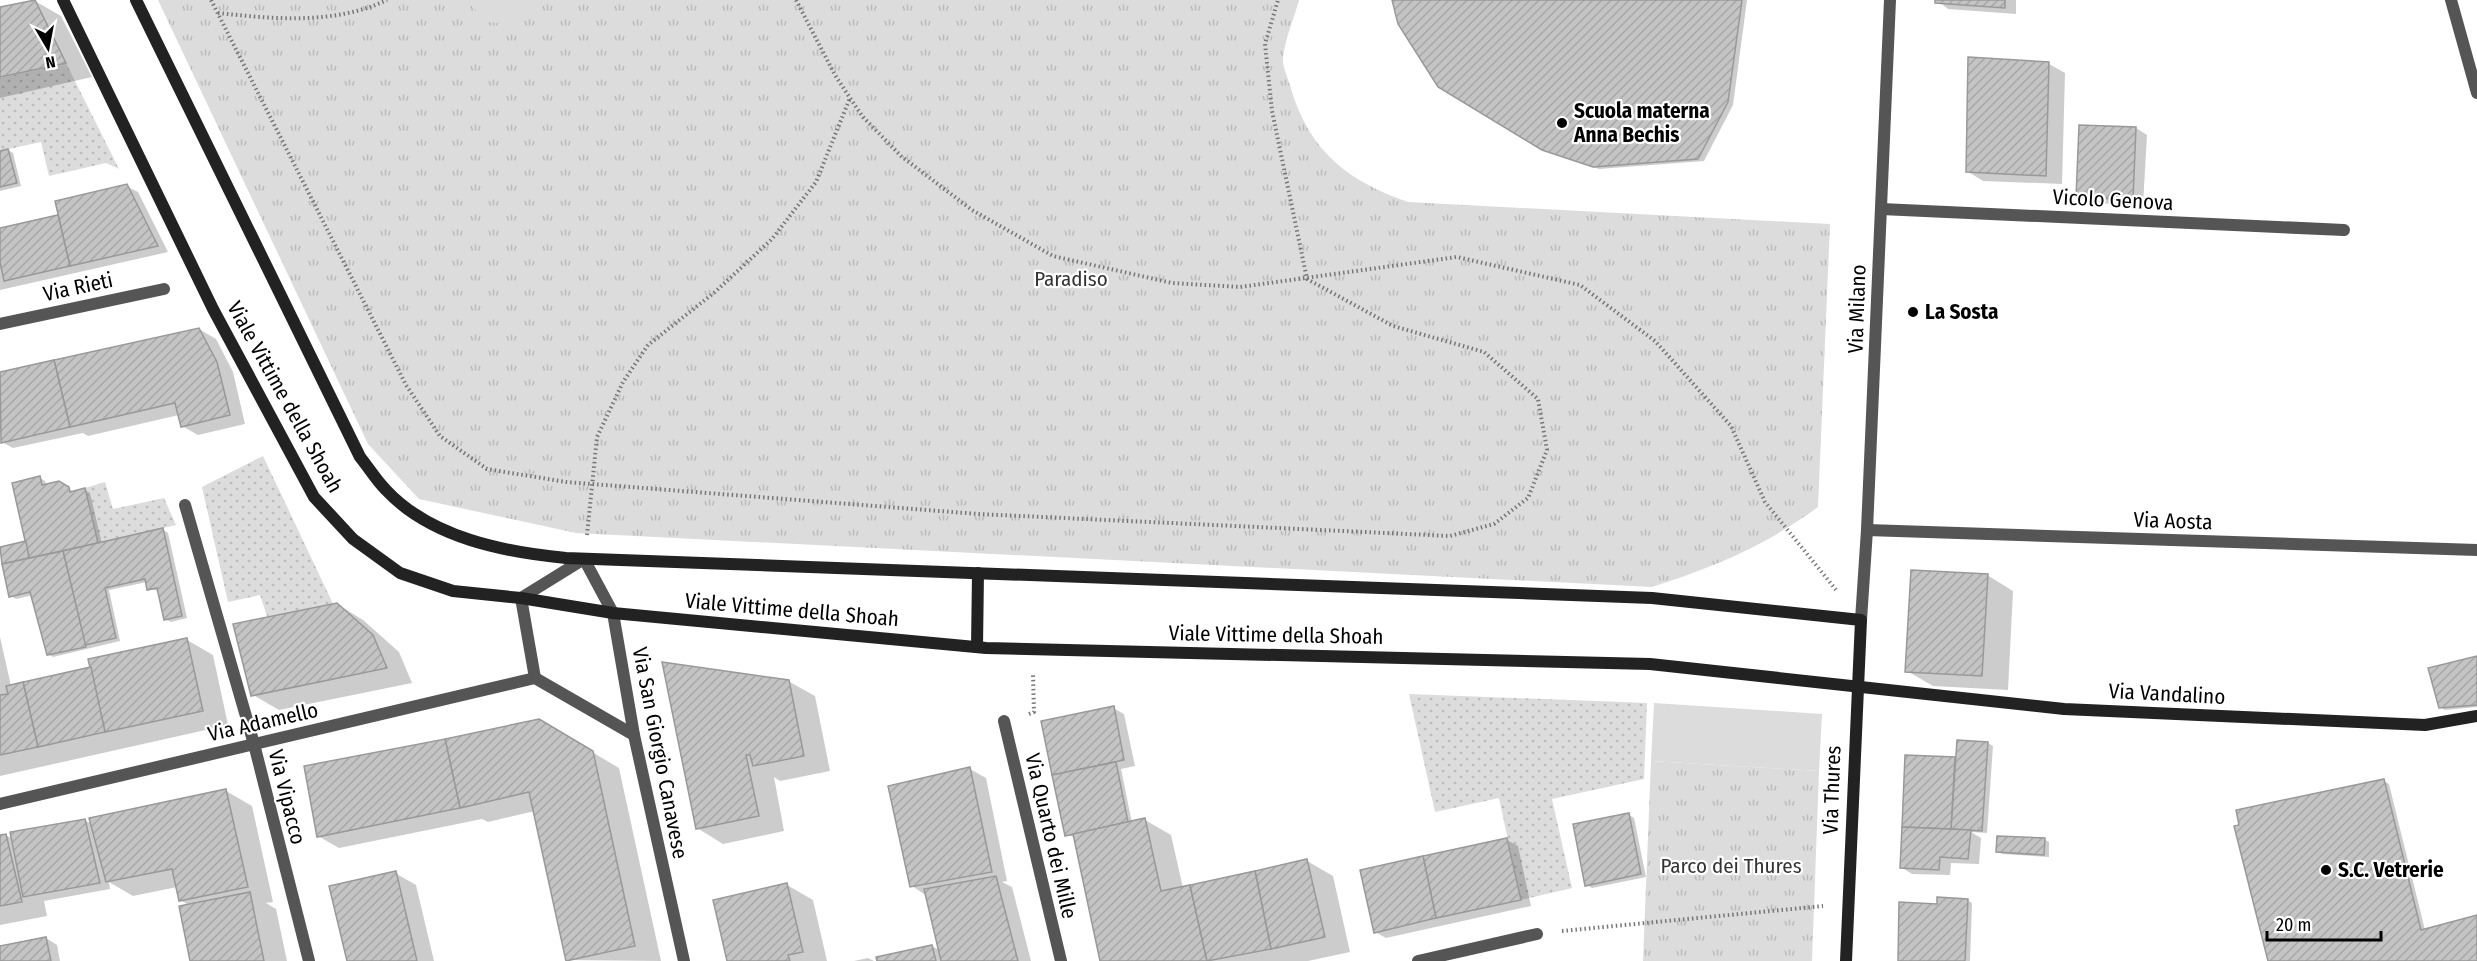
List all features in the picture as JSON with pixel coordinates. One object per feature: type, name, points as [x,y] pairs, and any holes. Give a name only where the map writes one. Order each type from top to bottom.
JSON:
[{"type":"street","name":"Viale Vittime della Shoah","points":[[63,0],[213,309],[314,497],[353,539],[400,573],[453,591],[520,598],[613,613],[977,647],[1650,664],[1856,687]]},
{"type":"street","name":"Viale Vittime della Shoah","points":[[135,0],[360,457],[386,491],[421,518],[472,541],[520,554],[584,559],[1652,598],[1861,620]]},
{"type":"street","name":"Via Milano","points":[[1861,620],[1890,0]]},
{"type":"street","points":[[2451,0],[2477,93]]},
{"type":"street","name":"Vicolo Genova","points":[[1881,209],[2344,230]]},
{"type":"street","name":"Via Rieti","points":[[0,324],[164,289]]},
{"type":"street","name":"Via Vipacco","points":[[185,505],[254,744],[309,961]]},
{"type":"street","name":"Via Aosta","points":[[1867,530],[2477,550]]},
{"type":"street","points":[[584,559],[520,598],[535,678],[634,735]]},
{"type":"street","name":"Via San Giorgio Canavese","points":[[584,559],[613,613],[634,735],[684,961]]},
{"type":"street","points":[[977,647],[978,573]]},
{"type":"street","name":"Via Thures","points":[[1846,961],[1856,687],[1861,620]]},
{"type":"street","name":"Via Adamello","points":[[0,804],[535,678]]},
{"type":"street","name":"Via Vandalino","points":[[1856,687],[2064,709],[2425,725],[2477,716]]},
{"type":"street","name":"Via Quarto dei Mille","points":[[1004,721],[1061,961]]},
{"type":"street","points":[[1418,961],[1537,933]]},
{"type":"path","points":[[211,0],[406,386],[440,436],[487,469],[593,484],[978,514],[1450,536],[1494,524],[1528,498],[1547,450],[1538,399],[1484,352],[1393,326],[1307,279],[1270,100],[1265,44],[1278,0]]},
{"type":"path","points":[[217,13],[285,20],[327,16],[387,0]]},
{"type":"path","points":[[796,0],[835,75],[850,98],[863,117],[902,156],[972,210],[1053,256],[1172,283],[1240,287],[1457,257],[1580,285],[1655,340],[1731,426],[1765,502],[1861,620]]},
{"type":"path","points":[[584,559],[597,437],[623,382],[648,345],[715,292],[772,239],[816,182],[850,98]]},
{"type":"path","points":[[1004,721],[1034,712],[1032,649]]},
{"type":"path","points":[[1537,933],[1848,904]]},
{"type":"green space","name":"Paradiso","points":[[158,0],[1299,0],[1286,43],[1283,62],[1299,111],[1309,130],[1334,161],[1350,174],[1387,194],[1408,202],[1830,224],[1818,507],[1778,533],[1738,554],[1652,587],[576,533],[419,499],[368,444]]},
{"type":"green space","points":[[470,0],[543,0],[542,7],[528,17],[516,22],[504,23],[487,22],[471,5]]},
{"type":"green space","points":[[66,63],[119,169],[106,163],[49,176],[41,142],[0,151],[0,78]]},
{"type":"green space","points":[[263,456],[335,608],[269,622],[260,595],[228,602],[202,487]]},
{"type":"green space","points":[[105,482],[113,509],[164,498],[176,525],[98,543],[85,488]]},
{"type":"green space","points":[[1409,694],[1647,703],[1644,779],[1552,799],[1572,888],[1521,900],[1499,798],[1435,812]]},
{"type":"green space","points":[[1654,703],[1822,714],[1819,771],[1651,761]]},
{"type":"green space","name":"Parco dei Thures","points":[[1651,761],[1819,771],[1812,961],[1643,961]]},
{"type":"building","points":[[35,0],[66,63],[0,77],[0,7]]},
{"type":"building","points":[[1392,0],[1742,0],[1728,102],[1698,159],[1593,167],[1542,150],[1438,87],[1398,24]]},
{"type":"building","points":[[1935,0],[2005,0],[2005,8],[1935,3]]},
{"type":"building","points":[[1968,57],[2049,62],[2046,176],[1966,172]]},
{"type":"building","points":[[2079,125],[2136,127],[2133,200],[2076,197]]},
{"type":"building","points":[[8,149],[17,183],[0,187],[0,151]]},
{"type":"building","points":[[127,184],[158,246],[70,266],[55,201]]},
{"type":"building","points":[[58,215],[70,266],[4,281],[0,262],[0,228]]},
{"type":"building","points":[[199,328],[217,362],[230,415],[181,427],[175,403],[70,427],[54,360]]},
{"type":"building","points":[[54,360],[70,427],[1,443],[0,372]]},
{"type":"building","points":[[40,476],[42,485],[59,481],[69,487],[70,492],[85,488],[98,543],[29,558],[12,483]]},
{"type":"building","points":[[163,528],[182,616],[164,620],[157,588],[147,590],[145,579],[105,588],[116,638],[85,645],[63,551]]},
{"type":"building","points":[[26,541],[29,558],[2,564],[0,547]]},
{"type":"building","points":[[63,551],[86,647],[47,655],[30,592],[9,597],[2,564]]},
{"type":"building","points":[[1911,570],[1988,574],[1982,676],[1905,672]]},
{"type":"building","points":[[337,603],[373,635],[387,668],[251,696],[233,624]]},
{"type":"building","points":[[187,638],[203,711],[105,732],[88,659]]},
{"type":"building","points":[[2477,656],[2477,705],[2439,708],[2428,668]]},
{"type":"building","points":[[662,662],[789,680],[804,756],[753,766],[750,755],[746,755],[759,816],[696,829]]},
{"type":"building","points":[[91,667],[105,732],[38,747],[23,682]]},
{"type":"building","points":[[23,682],[38,747],[0,755],[0,695],[8,694],[6,686]]},
{"type":"building","points":[[1114,706],[1124,760],[1052,775],[1041,721]]},
{"type":"building","points":[[539,719],[593,751],[635,946],[566,961],[529,792],[460,808],[445,739]]},
{"type":"building","points":[[445,739],[460,808],[317,837],[304,766]]},
{"type":"building","points":[[1957,740],[1988,742],[1982,831],[1951,829]]},
{"type":"building","points":[[1905,755],[1955,757],[1951,829],[1902,827]]},
{"type":"building","points":[[1116,762],[1128,822],[1065,836],[1052,775]]},
{"type":"building","points":[[970,767],[992,872],[910,887],[888,786]]},
{"type":"building","name":"S.C. Vetrerie","points":[[2384,779],[2421,930],[2477,915],[2477,961],[2268,961],[2234,826],[2239,825],[2236,810]]},
{"type":"building","points":[[226,789],[248,887],[179,901],[172,869],[106,882],[89,818]]},
{"type":"building","points":[[1629,813],[1641,874],[1585,886],[1573,824]]},
{"type":"building","points":[[1145,818],[1161,891],[1190,885],[1207,961],[1100,961],[1073,834]]},
{"type":"building","points":[[85,819],[100,883],[23,897],[10,832]]},
{"type":"building","points":[[1902,827],[1971,830],[1968,859],[1940,857],[1939,870],[1900,868]]},
{"type":"building","points":[[6,834],[22,902],[0,906],[0,835]]},
{"type":"building","points":[[1997,836],[2045,838],[2044,855],[1996,852]]},
{"type":"building","points":[[1507,838],[1521,900],[1436,918],[1423,856]]},
{"type":"building","points":[[1423,856],[1436,918],[1374,933],[1360,870]]},
{"type":"building","points":[[1307,859],[1325,937],[1271,949],[1255,871]]},
{"type":"building","points":[[396,871],[417,961],[347,961],[329,886]]},
{"type":"building","points":[[1255,871],[1271,949],[1207,961],[1190,885]]},
{"type":"building","points":[[996,876],[1018,961],[941,961],[924,889]]},
{"type":"building","points":[[787,883],[803,952],[788,955],[790,961],[727,961],[713,900]]},
{"type":"building","points":[[250,892],[264,961],[190,961],[179,906]]},
{"type":"building","points":[[1937,897],[1968,899],[1965,961],[1898,961],[1899,902],[1937,904]]},
{"type":"building","points":[[46,937],[51,961],[0,961],[0,946]]},
{"type":"building","points":[[932,945],[936,961],[877,961],[876,957]]},
{"type":"place","name":"Scuola materna Anna Bechis","points":[[1562,123]]},
{"type":"place","name":"La Sosta","points":[[1913,312]]},
{"type":"place","name":"S.C. Vetrerie","points":[[2326,870]]}]
